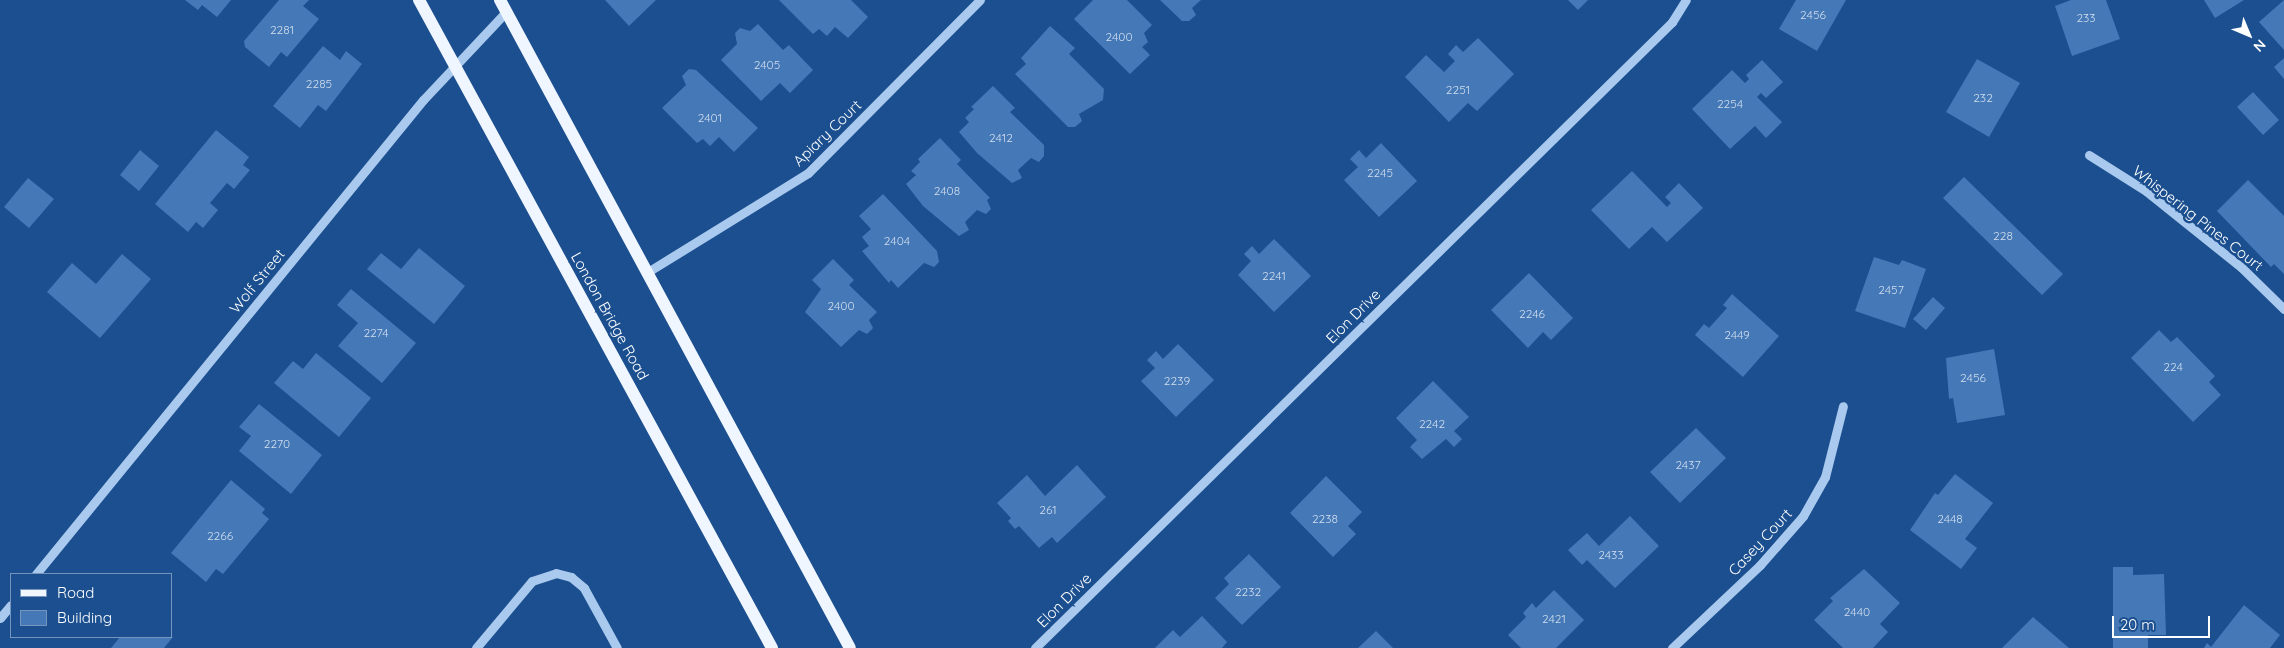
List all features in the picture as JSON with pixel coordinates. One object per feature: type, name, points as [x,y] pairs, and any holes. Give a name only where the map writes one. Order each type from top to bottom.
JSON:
[{"type":"main road","name":"London Bridge Road","points":[[419,0],[772,648]]},
{"type":"main road","points":[[500,0],[646,274],[850,648]]},
{"type":"street","name":"Apiary Court","points":[[646,274],[808,173],[980,0]]},
{"type":"street","name":"Elon Drive","points":[[1035,648],[1672,22],[1686,0]]},
{"type":"street","name":"Wolf Street","points":[[37,573],[454,64],[506,12]]},
{"type":"street","name":"Whispering Pines Court","points":[[2089,155],[2146,192],[2241,267],[2284,309]]},
{"type":"street","name":"Casey Court","points":[[1672,648],[1760,565],[1803,516],[1825,477],[1843,406]]},
{"type":"street","points":[[476,648],[532,581],[556,573],[572,577],[584,588],[617,648]]},
{"type":"street","points":[[0,618],[10,606]]},
{"type":"building","points":[[185,0],[231,0],[217,17],[202,5],[198,10]]},
{"type":"building","points":[[279,0],[309,0],[303,6],[319,19],[287,57],[281,52],[269,67],[245,47],[244,41]]},
{"type":"building","points":[[605,0],[656,0],[629,26]]},
{"type":"building","points":[[779,0],[851,0],[868,17],[848,38],[835,27],[827,36],[819,29],[813,34]]},
{"type":"building","points":[[1093,0],[1127,0],[1152,25],[1144,33],[1148,42],[1142,47],[1150,55],[1130,74],[1074,19]]},
{"type":"building","points":[[1160,0],[1201,0],[1192,8],[1196,15],[1189,21],[1182,21]]},
{"type":"building","points":[[1568,0],[1588,0],[1578,10]]},
{"type":"building","points":[[1796,0],[1846,0],[1817,51],[1779,29]]},
{"type":"building","points":[[2071,0],[2106,0],[2120,39],[2072,56],[2055,6]]},
{"type":"building","points":[[2204,0],[2244,0],[2215,18]]},
{"type":"building","points":[[2284,0],[2284,50],[2259,22]]},
{"type":"building","points":[[758,24],[783,50],[789,45],[813,70],[790,93],[780,83],[761,101],[721,60],[737,44],[735,33],[740,28],[750,31]]},
{"type":"building","points":[[1050,26],[1075,48],[1069,54],[1104,89],[1103,100],[1079,114],[1082,121],[1075,127],[1068,127],[1015,74],[1026,64],[1021,58]]},
{"type":"building","points":[[1478,38],[1514,74],[1477,111],[1468,103],[1449,122],[1405,77],[1426,55],[1444,72],[1455,61],[1448,54],[1456,45],[1463,52]]},
{"type":"building","points":[[323,46],[340,60],[346,51],[362,64],[326,111],[318,105],[300,128],[273,106]]},
{"type":"building","points":[[2284,58],[2284,79],[2274,67]]},
{"type":"building","points":[[1977,59],[2020,83],[1989,137],[1946,112]]},
{"type":"building","points":[[1762,60],[1783,82],[1766,98],[1761,93],[1757,97],[1782,122],[1766,138],[1755,126],[1730,149],[1692,109],[1732,70],[1745,83],[1749,79],[1746,75]]},
{"type":"building","points":[[689,69],[696,70],[758,128],[734,152],[719,137],[710,146],[703,139],[697,143],[662,108],[686,85],[682,76]]},
{"type":"building","points":[[993,86],[1015,108],[1010,112],[1044,145],[1044,156],[1039,162],[1031,158],[1018,170],[1022,178],[1012,183],[977,153],[959,132],[969,122],[965,118],[974,109],[971,107]]},
{"type":"building","points":[[2253,92],[2279,120],[2263,135],[2237,107]]},
{"type":"building","points":[[216,130],[249,157],[243,165],[250,170],[234,189],[227,183],[210,203],[218,210],[203,228],[196,222],[188,232],[155,204]]},
{"type":"building","points":[[940,138],[961,160],[957,164],[990,198],[987,200],[991,209],[986,214],[977,210],[965,222],[969,230],[959,236],[923,206],[906,184],[916,175],[911,171],[920,162],[918,159]]},
{"type":"building","points":[[1381,143],[1417,181],[1379,217],[1344,180],[1358,167],[1350,159],[1359,150],[1366,158]]},
{"type":"building","points":[[140,150],[159,166],[139,191],[120,175]]},
{"type":"building","points":[[1632,171],[1667,207],[1671,203],[1665,197],[1679,183],[1703,208],[1667,242],[1652,227],[1629,249],[1591,210]]},
{"type":"building","points":[[1964,177],[2063,274],[2042,295],[1943,198]]},
{"type":"building","points":[[28,178],[54,199],[29,228],[4,207]]},
{"type":"building","points":[[2248,180],[2284,216],[2284,274],[2274,264],[2271,267],[2217,211]]},
{"type":"building","points":[[883,194],[937,251],[939,262],[934,267],[924,263],[898,288],[891,280],[889,283],[862,251],[869,246],[862,237],[871,229],[859,216]]},
{"type":"building","points":[[1274,239],[1311,276],[1274,312],[1238,275],[1251,261],[1244,254],[1252,246],[1259,254]]},
{"type":"building","points":[[419,248],[465,286],[434,324],[367,269],[381,253],[401,269]]},
{"type":"building","points":[[122,254],[151,279],[100,338],[47,292],[72,263],[96,284]]},
{"type":"building","points":[[1874,257],[1899,265],[1902,260],[1926,269],[1905,328],[1855,311]]},
{"type":"building","points":[[833,259],[854,280],[849,285],[877,312],[869,320],[873,328],[867,334],[859,330],[841,347],[805,312],[821,289],[812,280]]},
{"type":"building","points":[[1529,273],[1573,318],[1551,340],[1543,332],[1528,348],[1491,310]]},
{"type":"building","points":[[351,289],[416,343],[382,383],[338,346],[358,323],[337,305]]},
{"type":"building","points":[[1732,294],[1779,336],[1743,377],[1695,335],[1704,324],[1709,328],[1727,308],[1723,305]]},
{"type":"building","points":[[1933,297],[1945,308],[1926,330],[1913,319]]},
{"type":"building","points":[[2159,330],[2171,342],[2177,337],[2215,376],[2209,382],[2221,395],[2193,422],[2131,358]]},
{"type":"building","points":[[1178,344],[1214,380],[1176,417],[1141,381],[1155,368],[1147,360],[1156,351],[1163,359]]},
{"type":"building","points":[[1994,349],[2005,415],[1957,423],[1953,398],[1949,399],[1946,358]]},
{"type":"building","points":[[316,353],[371,398],[339,437],[274,383],[293,361],[303,369]]},
{"type":"building","points":[[1433,381],[1469,417],[1454,431],[1462,439],[1454,447],[1446,439],[1422,459],[1410,447],[1417,440],[1396,418]]},
{"type":"building","points":[[259,404],[322,455],[291,494],[239,451],[251,436],[239,427]]},
{"type":"building","points":[[1696,428],[1726,458],[1680,503],[1650,472]]},
{"type":"building","points":[[1077,465],[1106,497],[1057,543],[1052,537],[1039,548],[1019,526],[1015,529],[1008,521],[1011,518],[997,503],[1027,475],[1045,496]]},
{"type":"building","points":[[1955,474],[1993,503],[1965,539],[1977,548],[1961,569],[1910,530],[1935,493],[1938,495]]},
{"type":"building","points":[[1326,476],[1362,512],[1348,526],[1356,534],[1333,557],[1290,513]]},
{"type":"building","points":[[231,480],[265,509],[262,513],[269,519],[223,574],[216,569],[206,582],[171,553]]},
{"type":"building","points":[[1630,516],[1659,546],[1615,588],[1587,560],[1582,565],[1568,550],[1587,533],[1599,546]]},
{"type":"building","points":[[1249,554],[1281,587],[1242,625],[1215,598],[1229,584],[1224,578]]},
{"type":"building","points":[[2113,567],[2133,567],[2133,575],[2164,574],[2166,635],[2148,635],[2148,648],[2113,648]]},
{"type":"building","points":[[1864,569],[1900,603],[1880,624],[1888,632],[1873,648],[1843,648],[1814,620],[1833,601],[1830,598]]},
{"type":"building","points":[[1554,590],[1584,620],[1556,648],[1521,648],[1508,635],[1526,617],[1523,613],[1532,603],[1536,608]]},
{"type":"building","points":[[2244,605],[2280,635],[2270,648],[2204,648],[2207,643],[2211,647]]},
{"type":"building","points":[[1202,616],[1227,642],[1222,648],[1155,648],[1173,630],[1180,637]]},
{"type":"building","points":[[2033,617],[2069,648],[2002,648]]},
{"type":"building","points":[[1376,631],[1393,648],[1358,648]]},
{"type":"building","points":[[173,637],[164,648],[111,648],[119,638]]}]
